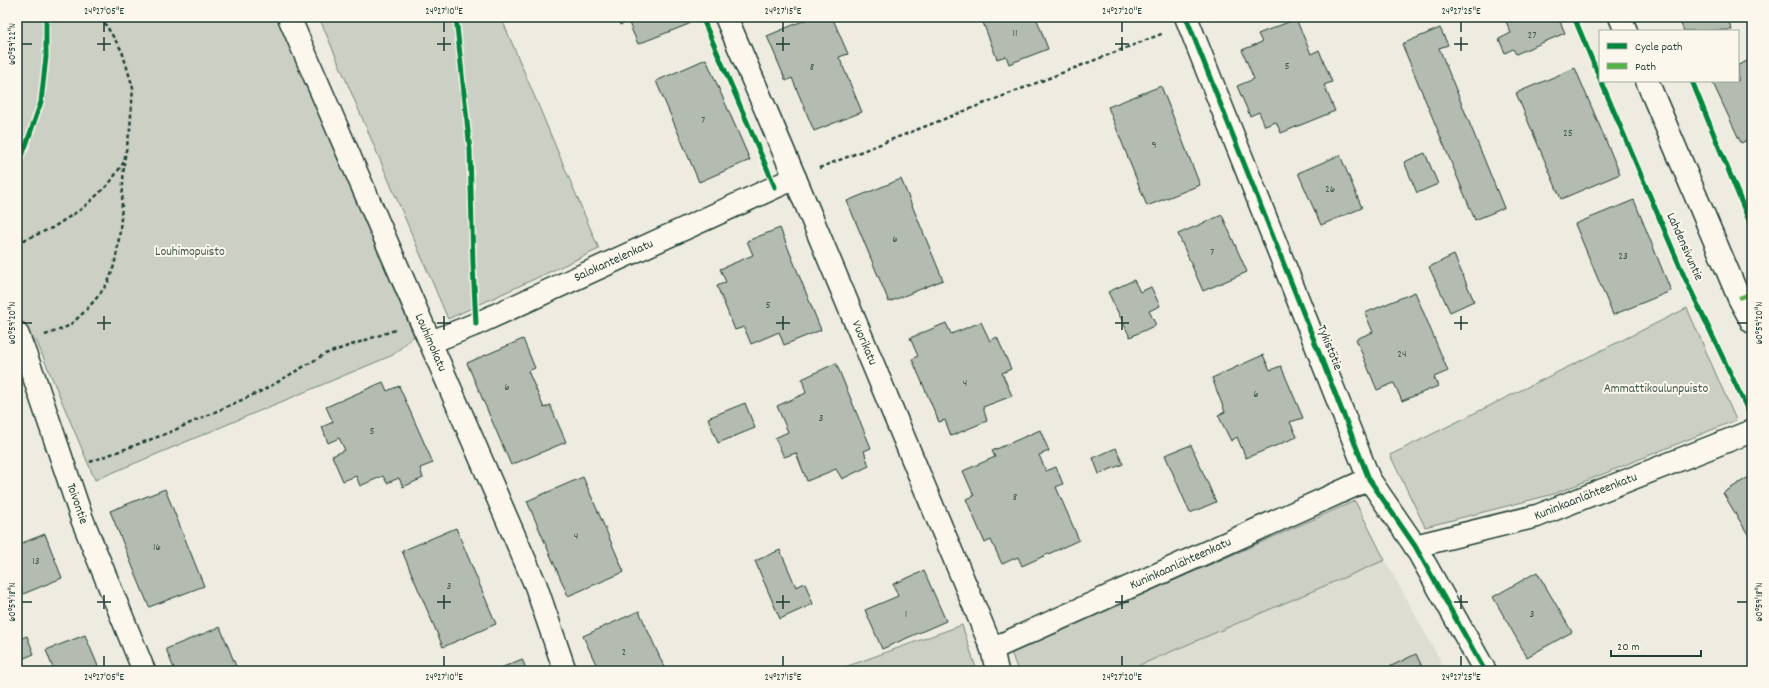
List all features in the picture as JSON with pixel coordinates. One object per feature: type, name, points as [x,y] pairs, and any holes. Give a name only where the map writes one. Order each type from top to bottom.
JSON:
[{"type":"street","name":"Louhimokatu","points":[[289,17],[536,586],[565,671]]},
{"type":"street","name":"Vuorikatu","points":[[726,17],[992,649],[997,671]]},
{"type":"street","points":[[1620,17],[1626,30]]},
{"type":"street","name":"Tykistötie","points":[[1193,19],[1369,479],[1415,546],[1485,671]]},
{"type":"street","points":[[1647,82],[1739,298],[1752,322]]},
{"type":"street","name":"Salokantelenkatu","points":[[430,342],[476,324],[795,178]]},
{"type":"street","name":"Toivontie","points":[[18,341],[34,377],[82,519],[144,671]]},
{"type":"street","name":"Kuninkaanlähteenkatu","points":[[1415,546],[1537,516],[1752,431]]},
{"type":"street","name":"Kuninkaanlähteenkatu","points":[[992,649],[1369,479]]},
{"type":"path","points":[[18,341],[69,325],[94,301],[111,276],[117,246],[122,205],[124,162],[130,129],[133,88],[122,51],[101,17]]},
{"type":"path","points":[[795,178],[1193,19]]},
{"type":"path","points":[[17,243],[52,228],[83,208],[109,184],[124,162]]},
{"type":"path","points":[[66,471],[168,434],[264,390],[325,354],[383,334]]},
{"type":"shaded area","points":[[1385,560],[1446,671],[1126,671]]},
{"type":"green space","name":"Louhimopuisto","points":[[17,17],[277,17],[414,336],[393,355],[95,480],[36,340],[17,331]]},
{"type":"green space","points":[[319,17],[501,17],[599,249],[448,319]]},
{"type":"green space","name":"Ammattikoulunpuisto","points":[[1687,308],[1736,420],[1554,494],[1425,527],[1390,455]]},
{"type":"green space","points":[[1355,501],[1385,560],[1126,671],[1018,671],[1011,652]]},
{"type":"green space","points":[[962,625],[977,671],[834,671]]},
{"type":"building","points":[[617,17],[687,17],[689,24],[638,44],[628,21],[620,25]]},
{"type":"building","points":[[812,17],[832,17],[848,54],[839,57],[862,112],[814,131],[792,78],[786,81],[767,36]]},
{"type":"building","points":[[990,17],[1036,17],[1048,49],[1009,64],[1006,56],[997,59],[982,20]]},
{"type":"building","points":[[1504,17],[1558,17],[1565,33],[1516,54],[1513,49],[1505,53],[1499,39],[1511,33]]},
{"type":"building","points":[[1678,17],[1727,17],[1732,30],[1684,30]]},
{"type":"building","points":[[1296,19],[1311,54],[1319,50],[1332,82],[1324,85],[1335,111],[1281,133],[1276,122],[1265,126],[1259,112],[1250,116],[1237,86],[1254,79],[1242,50],[1262,42],[1258,34]]},
{"type":"building","points":[[1440,28],[1448,45],[1439,48],[1504,208],[1475,220],[1402,44]]},
{"type":"building","points":[[706,59],[750,160],[699,182],[656,81]]},
{"type":"building","points":[[1752,59],[1752,138],[1741,143],[1712,82],[1739,82],[1739,65]]},
{"type":"building","points":[[1575,68],[1620,174],[1561,199],[1516,93]]},
{"type":"building","points":[[1161,86],[1200,185],[1147,206],[1108,107]]},
{"type":"building","points":[[1425,153],[1438,184],[1417,193],[1404,162]]},
{"type":"building","points":[[1340,155],[1362,208],[1321,225],[1298,173]]},
{"type":"building","points":[[901,179],[943,280],[889,302],[847,201]]},
{"type":"building","points":[[1634,200],[1671,291],[1613,315],[1575,224]]},
{"type":"building","points":[[1222,215],[1247,272],[1203,291],[1178,234]]},
{"type":"building","points":[[780,228],[821,330],[784,345],[779,332],[751,344],[744,327],[735,330],[717,286],[726,282],[720,269],[753,255],[747,241]]},
{"type":"building","points":[[1454,255],[1474,301],[1450,312],[1429,267]]},
{"type":"building","points":[[1134,280],[1140,292],[1151,287],[1160,306],[1149,311],[1156,325],[1130,337],[1108,292]]},
{"type":"building","points":[[1415,292],[1448,371],[1434,377],[1438,386],[1402,401],[1394,383],[1377,390],[1356,339],[1373,332],[1365,313]]},
{"type":"building","points":[[981,322],[990,341],[997,337],[1011,369],[1002,373],[1012,396],[983,407],[987,421],[951,436],[945,420],[939,422],[912,359],[918,356],[910,338],[946,323],[951,334]]},
{"type":"building","points":[[523,339],[535,368],[528,371],[544,408],[550,405],[566,442],[511,465],[467,363]]},
{"type":"building","points":[[1263,355],[1270,370],[1281,366],[1303,418],[1290,422],[1297,437],[1246,458],[1237,437],[1231,441],[1218,415],[1225,412],[1212,378]]},
{"type":"building","points":[[836,363],[871,448],[864,451],[869,466],[842,479],[836,469],[807,481],[796,453],[784,457],[775,438],[788,432],[777,406],[806,393],[802,379]]},
{"type":"building","points":[[383,382],[387,391],[399,386],[433,463],[420,468],[423,478],[403,487],[399,478],[387,483],[383,476],[360,486],[356,476],[343,481],[332,456],[345,450],[339,438],[328,443],[322,427],[333,422],[326,407]]},
{"type":"building","points":[[745,403],[755,428],[718,443],[708,418]]},
{"type":"building","points":[[1040,430],[1049,451],[1039,455],[1046,471],[1056,467],[1063,484],[1056,487],[1079,540],[1022,566],[1018,557],[1002,564],[991,540],[985,543],[966,499],[974,496],[963,471],[995,457],[992,451]]},
{"type":"building","points":[[1191,445],[1216,502],[1190,513],[1165,455]]},
{"type":"building","points":[[1116,448],[1123,464],[1099,474],[1093,458]]},
{"type":"building","points":[[1752,475],[1752,541],[1723,493]]},
{"type":"building","points":[[583,477],[624,572],[568,596],[527,501]]},
{"type":"building","points":[[165,489],[204,586],[149,607],[110,511]]},
{"type":"building","points":[[456,528],[496,624],[443,647],[402,551]]},
{"type":"building","points":[[45,534],[62,578],[23,594],[17,578],[17,545]]},
{"type":"building","points":[[780,550],[796,587],[805,583],[813,604],[780,619],[755,561]]},
{"type":"building","points":[[924,571],[946,621],[882,649],[865,610],[898,596],[893,584]]},
{"type":"building","points":[[1537,572],[1572,632],[1527,657],[1493,597]]},
{"type":"building","points":[[639,611],[666,671],[599,671],[583,636]]},
{"type":"building","points":[[220,627],[238,671],[175,671],[166,649]]},
{"type":"building","points":[[85,635],[100,671],[54,671],[46,650]]},
{"type":"building","points":[[27,636],[34,654],[17,661],[17,640]]},
{"type":"building","points":[[1416,654],[1424,671],[1381,671]]},
{"type":"building","points":[[522,659],[527,671],[494,671]]},
{"type":"marked path","points":[[1739,298],[1752,293]]},
{"type":"cycle path","points":[[17,163],[25,148],[41,102],[46,57],[46,17]]},
{"type":"cycle path","points":[[456,17],[470,150],[476,324]]},
{"type":"cycle path","points":[[702,17],[775,187]]},
{"type":"cycle path","points":[[1186,17],[1369,479],[1415,546],[1485,671]]},
{"type":"cycle path","points":[[1574,17],[1599,77]]},
{"type":"cycle path","name":"Lahdensivuntie","points":[[1601,82],[1684,276],[1752,419]]},
{"type":"cycle path","points":[[1692,82],[1752,228]]}]
